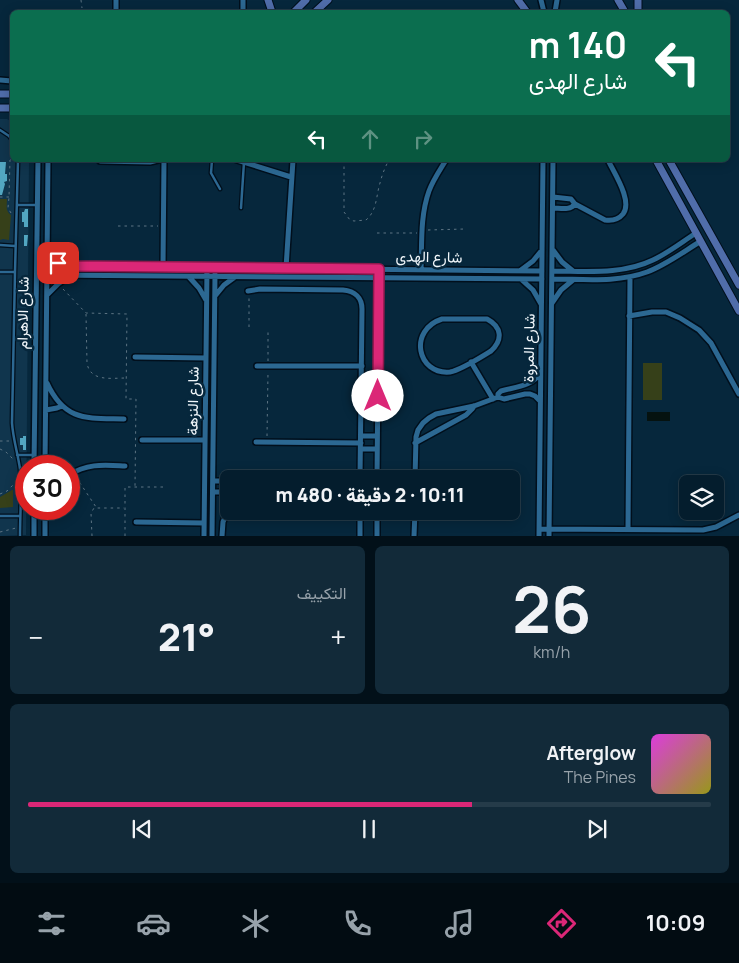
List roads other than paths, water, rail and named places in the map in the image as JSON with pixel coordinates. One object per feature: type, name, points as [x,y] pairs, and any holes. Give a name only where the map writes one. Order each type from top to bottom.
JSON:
[{"type":"street","points":[[296,10],[306,0]]},
{"type":"street","points":[[317,10],[328,0]]},
{"type":"street","points":[[518,0],[526,10]]},
{"type":"street","name":"شارع الاهرام","points":[[34,455],[38,162]]},
{"type":"street","name":"شارع الاهرام","points":[[46,455],[48,162]]},
{"type":"street","points":[[163,267],[164,162]]},
{"type":"street","points":[[244,162],[291,177]]},
{"type":"street","points":[[286,268],[292,162]]},
{"type":"street","points":[[421,270],[424,210],[429,191],[445,162]]},
{"type":"street","name":"شارع المروة","points":[[539,536],[543,162]]},
{"type":"street","name":"شارع المروة","points":[[549,536],[553,162]]},
{"type":"street","points":[[553,197],[571,199],[575,204],[605,220],[616,220],[621,217],[626,207],[624,195],[609,162]]},
{"type":"street","points":[[657,162],[739,311]]},
{"type":"street","points":[[670,162],[739,286]]},
{"type":"street","points":[[679,202],[689,196]]},
{"type":"street","points":[[553,208],[569,208],[575,204]]},
{"type":"street","points":[[552,271],[609,271],[635,267],[659,257],[696,233]]},
{"type":"street","points":[[552,279],[612,279],[630,277],[656,269],[701,241]]},
{"type":"street","points":[[521,270],[543,250]]},
{"type":"street","points":[[553,250],[562,262],[574,271]]},
{"type":"street","name":"شارع الهدى","points":[[47,257],[58,263],[70,266],[542,271]]},
{"type":"street","name":"شارع النزهة","points":[[204,536],[207,268]]},
{"type":"street","name":"شارع النزهة","points":[[212,536],[215,268]]},
{"type":"street","points":[[377,470],[379,269]]},
{"type":"street","name":"شارع الهدى","points":[[47,275],[542,279]]},
{"type":"street","points":[[47,296],[58,284],[71,275]]},
{"type":"street","points":[[188,276],[207,301]]},
{"type":"street","points":[[215,296],[224,285],[235,277]]},
{"type":"street","points":[[628,529],[630,277]]},
{"type":"street","points":[[552,304],[561,290],[574,279]]},
{"type":"street","points":[[521,280],[533,290],[542,304]]},
{"type":"street","points":[[250,291],[260,289],[343,290],[353,292],[360,299],[362,304],[360,470]]},
{"type":"street","points":[[629,316],[652,312],[666,312],[699,330],[711,343],[739,394]]},
{"type":"street","points":[[442,319],[487,319],[493,322],[499,334],[496,346],[491,351],[471,362],[455,371],[448,372],[434,369],[428,364],[421,352],[421,337],[430,325],[442,319]]},
{"type":"street","points":[[136,357],[206,358]]},
{"type":"street","points":[[471,362],[495,398]]},
{"type":"street","points":[[257,366],[362,366]]},
{"type":"street","points":[[495,398],[502,391],[533,381],[541,373]]},
{"type":"street","points":[[46,381],[55,398],[68,411],[84,418],[124,419]]},
{"type":"street","points":[[415,470],[415,443],[418,430],[423,423],[436,414],[474,406],[495,398],[504,399],[525,394],[535,396],[540,401]]},
{"type":"street","points":[[46,410],[62,406]]},
{"type":"street","points":[[415,443],[466,415],[474,406]]},
{"type":"street","points":[[35,429],[46,429]]},
{"type":"street","points":[[361,436],[377,436]]},
{"type":"street","points":[[142,440],[205,440]]},
{"type":"street","points":[[256,442],[377,448]]},
{"type":"street","points":[[80,469],[96,464],[125,466]]},
{"type":"street","points":[[213,481],[220,481]]},
{"type":"street","points":[[213,492],[220,492]]},
{"type":"street","points":[[539,529],[607,532],[628,529],[665,532],[708,529],[739,515]]},
{"type":"street","points":[[34,520],[34,536]]},
{"type":"street","points":[[45,520],[45,536]]},
{"type":"street","points":[[222,536],[224,520]]},
{"type":"street","points":[[360,520],[360,536]]},
{"type":"street","points":[[377,520],[377,536]]},
{"type":"street","points":[[414,536],[415,520]]},
{"type":"street","points":[[136,522],[204,523]]},
{"type":"street","points":[[716,527],[716,536]]},
{"type":"street","points":[[708,529],[708,536]]},
{"type":"lane","points":[[0,130],[10,138]]},
{"type":"lane","points":[[17,455],[12,423],[18,162]]},
{"type":"lane","points":[[212,162],[211,173],[220,189]]},
{"type":"lane","points":[[241,208],[244,162]]},
{"type":"lane","points":[[17,204],[37,205]]},
{"type":"lane","points":[[0,246],[15,246]]},
{"type":"lane","points":[[0,272],[14,272]]},
{"type":"lane","points":[[0,516],[15,516]]},
{"type":"lane","points":[[20,520],[20,536]]}]
